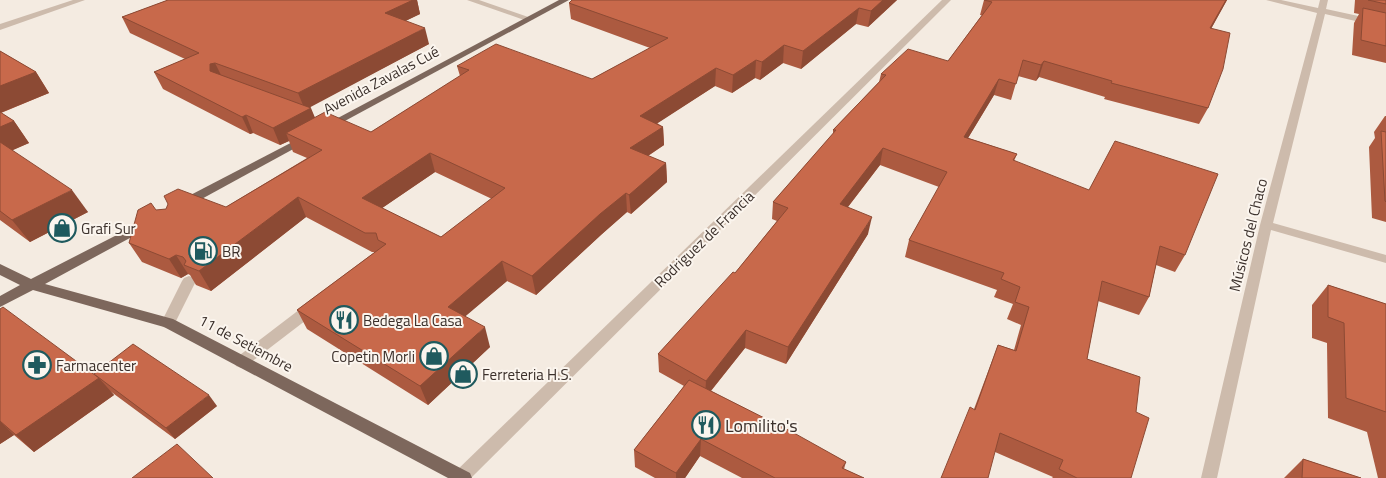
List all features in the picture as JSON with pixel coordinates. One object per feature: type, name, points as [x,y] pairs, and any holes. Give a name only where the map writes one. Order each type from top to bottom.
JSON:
[{"type":"main road","name":"Avenida Zavalas Cué","points":[[175,208],[565,0]]},
{"type":"main road","points":[[0,302],[158,217]]},
{"type":"main road","name":"11 de Setiembre","points":[[0,269],[31,285],[168,323],[462,478]]},
{"type":"street","points":[[0,28],[81,0]]},
{"type":"street","points":[[471,0],[530,19]]},
{"type":"street","name":"Rodriguez de Francia","points":[[462,478],[948,0]]},
{"type":"street","points":[[1270,0],[1323,6],[1386,24]]},
{"type":"street","name":"Músicos del Chaco","points":[[1208,478],[1266,225],[1323,6]]},
{"type":"street","points":[[316,119],[332,125]]},
{"type":"street","points":[[1266,225],[1386,259]]},
{"type":"street","points":[[168,323],[189,282]]},
{"type":"street","points":[[242,362],[325,297]]},
{"type":"building","points":[[168,0],[413,0],[385,13],[425,28],[298,93],[215,63],[210,64],[210,71],[311,108],[273,128],[246,115],[242,117],[154,72],[199,53],[122,17]]},
{"type":"building","points":[[572,0],[883,0],[871,11],[859,8],[803,51],[784,45],[762,62],[756,60],[733,75],[716,68],[640,116],[663,127],[630,148],[666,163],[629,195],[626,193],[600,214],[532,276],[502,261],[448,307],[485,327],[420,386],[297,310],[386,244],[378,240],[376,233],[365,233],[298,197],[199,271],[184,265],[186,261],[183,257],[176,255],[169,259],[129,243],[138,210],[151,203],[156,210],[166,209],[168,204],[164,196],[178,189],[226,207],[322,150],[286,133],[325,112],[371,132],[469,70],[457,66],[496,44],[592,79],[668,38],[569,3]],"holes":[[[430,153],[505,188],[441,237],[362,198]]]},
{"type":"building","points":[[984,0],[1226,0],[1210,28],[1230,33],[1223,69],[1208,108],[1111,83],[1112,81],[1044,61],[1041,65],[1023,60],[1016,84],[999,79],[964,137],[1017,154],[1013,160],[1089,190],[1115,141],[1218,174],[1185,255],[1160,246],[1149,297],[1102,281],[1087,359],[1140,377],[1136,412],[1149,418],[1131,478],[1077,478],[1059,469],[1063,460],[1000,433],[988,478],[941,478],[970,407],[975,410],[998,345],[1016,351],[1029,307],[1015,302],[1020,287],[1001,279],[1004,273],[909,240],[947,172],[883,148],[840,204],[872,217],[788,347],[746,330],[706,381],[658,354],[733,272],[735,273],[788,208],[773,202],[836,130],[833,130],[886,75],[881,74],[908,49],[948,61],[992,2]]},
{"type":"building","points":[[1368,0],[1386,0],[1386,4]]},
{"type":"building","points":[[1363,8],[1386,13],[1386,46],[1361,40]]},
{"type":"building","points":[[0,51],[36,72],[0,86]]},
{"type":"building","points":[[0,112],[14,121],[0,127]]},
{"type":"building","points":[[1381,131],[1386,132],[1386,202],[1385,201]]},
{"type":"building","points":[[0,142],[72,190],[12,220],[0,211]]},
{"type":"building","points":[[1328,285],[1386,304],[1386,412],[1346,398],[1344,323],[1328,317]]},
{"type":"building","name":"Farmacenter","points":[[3,307],[99,378],[16,435],[0,421],[0,309]]},
{"type":"building","points":[[133,344],[209,395],[166,428],[94,374]]},
{"type":"building","points":[[689,380],[794,433],[846,462],[842,468],[864,478],[775,478],[701,439],[676,473],[634,450]]},
{"type":"building","points":[[177,444],[213,478],[132,478]]},
{"type":"building","points":[[1303,459],[1361,478],[1302,478]]},
{"type":"place","name":"Grafi Sur","points":[[62,228]]},
{"type":"place","name":"BR","points":[[203,251]]},
{"type":"place","name":"Bedega La Casa","points":[[344,320]]},
{"type":"place","name":"Copetin Morli","points":[[434,356]]},
{"type":"place","name":"Farmacenter","points":[[37,365]]},
{"type":"place","name":"Ferreteria H.S.","points":[[463,374]]},
{"type":"place","name":"Lomilito's","points":[[706,425]]}]
